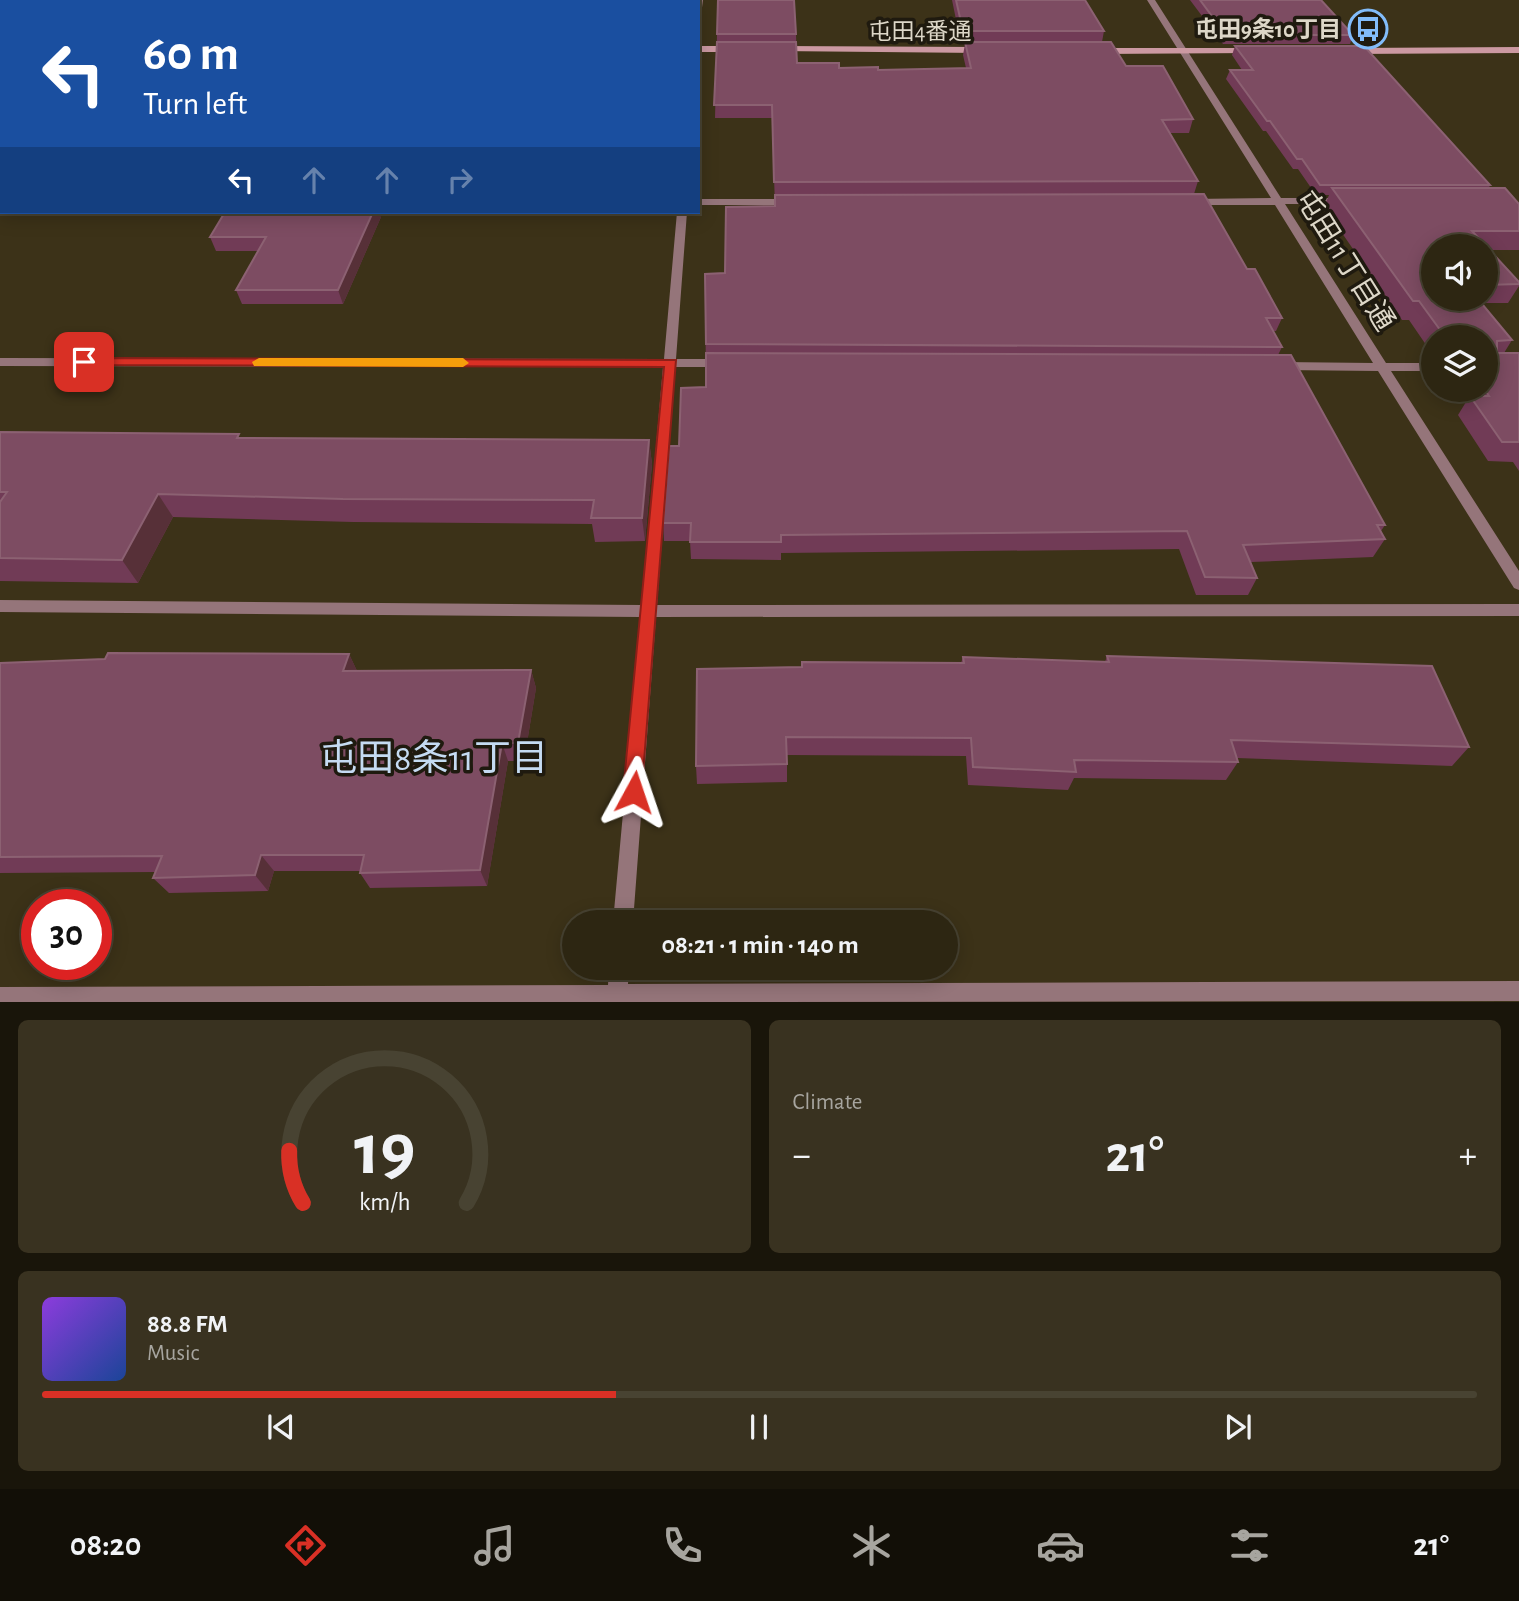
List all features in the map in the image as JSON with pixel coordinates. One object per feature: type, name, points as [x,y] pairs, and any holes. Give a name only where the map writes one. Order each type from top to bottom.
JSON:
[{"type":"street","name":"屯田11丁目通","points":[[1151,0],[1519,584]]},
{"type":"street","points":[[700,49],[740,49]]},
{"type":"street","name":"屯田4番通","points":[[768,49],[990,50]]},
{"type":"street","points":[[1338,51],[1519,50]]},
{"type":"street","points":[[1087,51],[1254,51]]},
{"type":"street","points":[[1183,202],[1360,201]]},
{"type":"street","points":[[700,202],[809,202]]},
{"type":"street","points":[[623,910],[682,214]]},
{"type":"street","points":[[0,362],[741,363]]},
{"type":"street","points":[[1272,366],[1421,367]]},
{"type":"street","points":[[0,606],[649,611],[1519,610]]},
{"type":"street","points":[[616,999],[618,980]]},
{"type":"street","points":[[0,997],[616,999],[1519,991]]},
{"type":"building","points":[[718,0],[794,0],[796,34],[717,34]]},
{"type":"building","points":[[956,0],[1085,0],[1104,31],[963,31]]},
{"type":"building","points":[[1200,0],[1321,0],[1353,35],[1226,35]]},
{"type":"building","points":[[717,42],[796,42],[797,63],[839,63],[839,68],[878,67],[878,70],[971,68],[965,42],[1111,42],[1126,66],[1163,66],[1193,119],[1162,120],[1198,181],[774,182],[772,105],[714,105]]},
{"type":"building","points":[[1235,46],[1364,46],[1490,185],[1320,185],[1302,159],[1297,159],[1270,121],[1267,121],[1230,70],[1253,70]]},
{"type":"building","points":[[1332,188],[1505,188],[1519,204],[1519,231],[1421,234],[1421,304],[1413,301]]},
{"type":"building","points":[[1204,194],[1247,269],[1255,269],[1282,318],[1266,318],[1282,347],[706,344],[705,274],[725,273],[726,207],[775,206],[775,195]]},
{"type":"building","points":[[224,214],[372,214],[338,290],[236,290],[266,237],[210,237]]},
{"type":"building","points":[[1498,259],[1519,282],[1498,285]]},
{"type":"building","points":[[1426,311],[1488,311],[1512,340],[1498,341],[1498,325],[1437,325]]},
{"type":"building","points":[[706,353],[1291,355],[1385,525],[1377,525],[1385,539],[1243,545],[1257,578],[1205,577],[1187,531],[781,535],[781,542],[690,542],[691,523],[663,523],[669,446],[679,446],[681,388],[706,387]]},
{"type":"building","points":[[1498,353],[1519,353],[1519,442],[1502,442],[1474,402],[1498,402]]},
{"type":"building","points":[[0,432],[239,434],[237,438],[649,440],[642,518],[591,518],[594,500],[343,499],[158,494],[122,560],[0,558],[0,502],[7,492],[0,492]]},
{"type":"building","points":[[108,653],[349,654],[343,671],[531,670],[518,743],[502,743],[480,870],[360,873],[364,855],[261,855],[255,875],[153,878],[162,856],[0,857],[0,663],[105,659]]},
{"type":"building","points":[[1107,656],[1432,666],[1469,747],[1231,740],[1238,762],[1074,760],[1076,772],[973,767],[971,738],[786,737],[787,764],[696,766],[697,669],[802,667],[802,662],[964,663],[963,657],[1109,662]]},
{"type":"slow traffic","points":[[259,362],[463,363]]},
{"type":"place","name":"屯田9条10丁目","points":[[1368,29]]},
{"type":"district","name":"屯田8条11丁目","points":[[434,757]]},
{"type":"route","points":[[84,362],[671,363],[634,792]]}]
